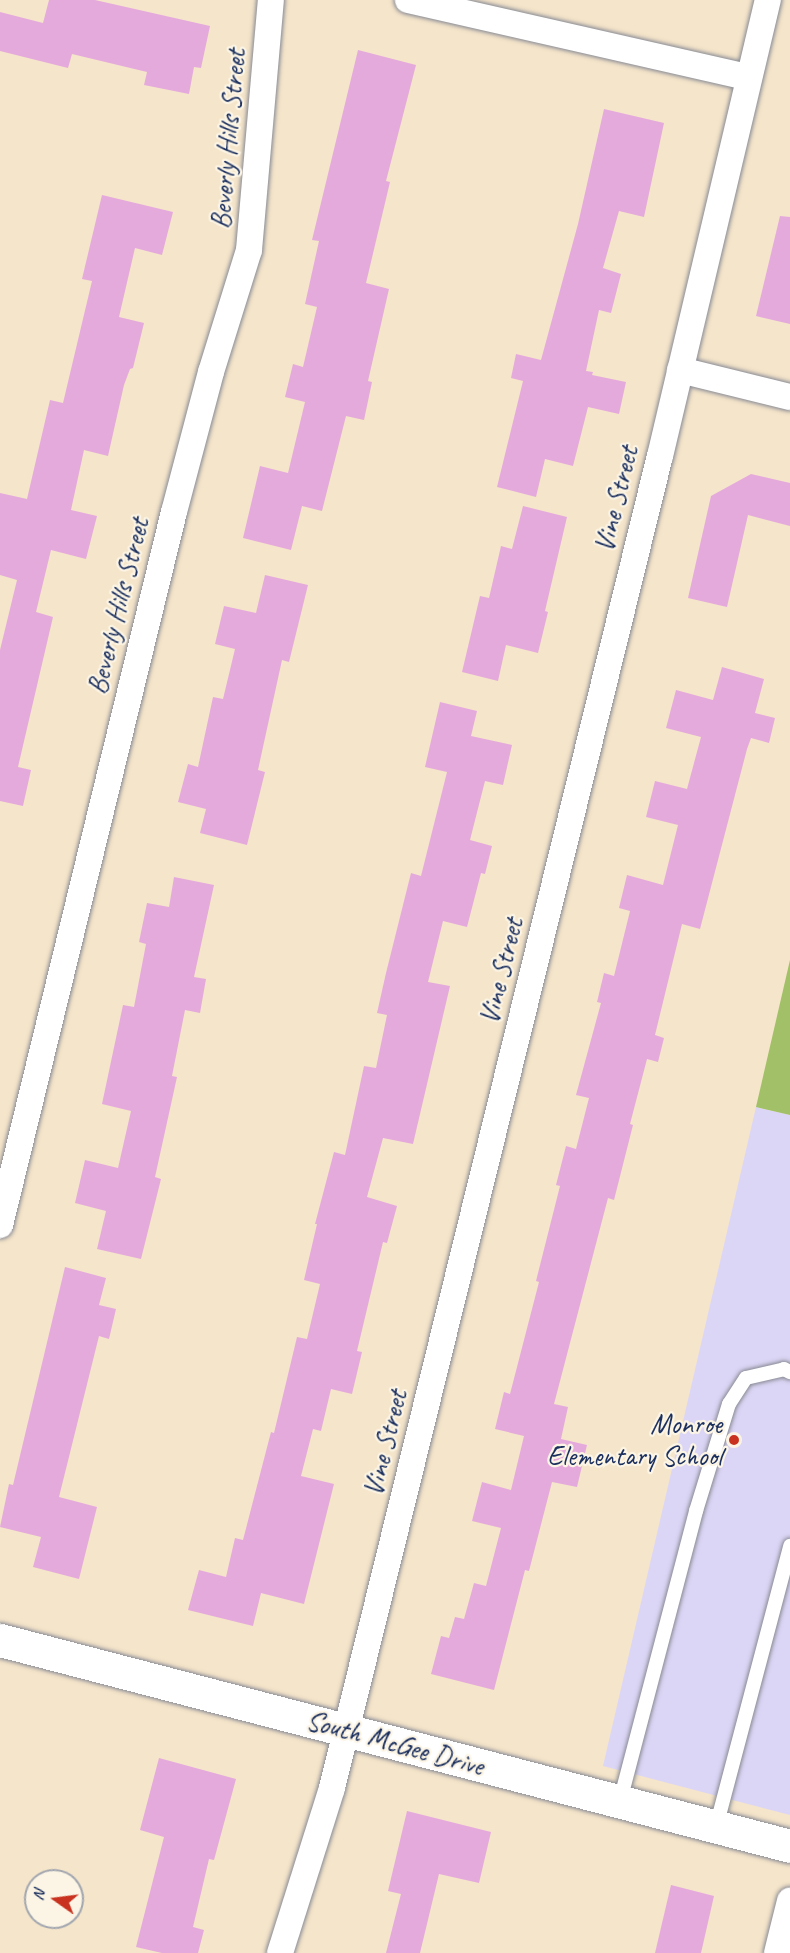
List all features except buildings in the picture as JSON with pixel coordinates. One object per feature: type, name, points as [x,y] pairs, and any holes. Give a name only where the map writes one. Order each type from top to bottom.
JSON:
[{"type":"street","name":"Beverly Hills Street","points":[[0,1225],[174,512],[211,372],[249,250],[272,0]]},
{"type":"street","points":[[408,0],[747,77]]},
{"type":"street","name":"Vine Street","points":[[280,1953],[332,1788],[680,370],[747,77],[768,0]]},
{"type":"street","points":[[680,370],[790,397]]},
{"type":"street","name":"South McGee Drive","points":[[0,1641],[790,1846]]},
{"type":"street","points":[[777,1953],[790,1901]]},
{"type":"lane","points":[[620,1802],[696,1511],[729,1404],[746,1378],[784,1370],[790,1372]]},
{"type":"lane","points":[[716,1827],[790,1546]]},
{"type":"shaded area","name":"Monroe Elementary School","points":[[756,1107],[790,1115],[790,1815],[603,1766]]},
{"type":"green space","points":[[790,960],[790,1115],[756,1107]]},
{"type":"place","name":"Monroe Elementary School","points":[[734,1440]]}]
